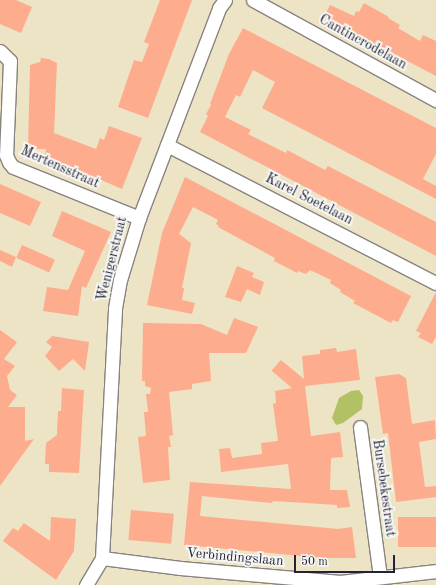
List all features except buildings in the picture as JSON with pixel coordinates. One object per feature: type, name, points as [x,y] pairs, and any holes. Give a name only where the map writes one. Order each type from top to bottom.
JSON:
[{"type":"street","name":"Wenigerstraat","points":[[86,585],[102,558],[115,308],[120,280],[139,218],[219,8],[224,0]]},
{"type":"street","name":"Cantincrodelaan","points":[[253,0],[436,100]]},
{"type":"street","name":"Mertensstraat","points":[[0,51],[10,61],[6,155],[13,167],[139,218]]},
{"type":"street","name":"Karel Soetelaan","points":[[167,145],[436,283]]},
{"type":"street","name":"Bursebekestraat","points":[[360,427],[380,577]]},
{"type":"street","name":"Verbindingslaan","points":[[102,558],[180,568],[340,582],[436,571]]},
{"type":"green space","points":[[359,390],[363,396],[362,409],[343,423],[336,425],[332,418],[339,398],[351,391]]}]
